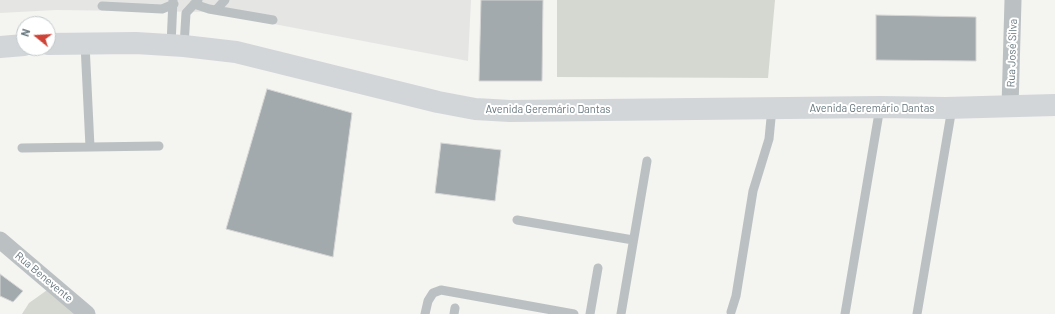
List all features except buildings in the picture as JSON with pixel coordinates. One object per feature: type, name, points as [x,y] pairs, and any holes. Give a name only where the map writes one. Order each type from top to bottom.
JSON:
[{"type":"main road","name":"Avenida Geremário Dantas","points":[[56,44],[177,45],[236,52],[438,102],[475,109],[510,111],[880,107],[952,108],[1010,107],[1055,104]]},
{"type":"main road","points":[[0,47],[16,46]]},
{"type":"street","name":"Rua José Silva","points":[[1010,107],[1013,0]]},
{"type":"street","name":"Rua Benevente","points":[[0,240],[87,314]]},
{"type":"lane","points":[[216,10],[225,0]]},
{"type":"lane","points":[[177,45],[186,13],[196,2],[216,10],[273,20]]},
{"type":"lane","points":[[102,6],[162,9],[174,6],[186,13]]},
{"type":"lane","points":[[174,6],[177,45]]},
{"type":"lane","points":[[85,44],[90,147]]},
{"type":"lane","points":[[845,314],[880,107]]},
{"type":"lane","points":[[731,312],[736,296],[753,191],[769,139],[772,108]]},
{"type":"lane","points":[[917,314],[952,108]]},
{"type":"lane","points":[[22,148],[159,146]]},
{"type":"lane","points":[[621,314],[647,161]]},
{"type":"lane","points":[[517,220],[633,240]]},
{"type":"lane","points":[[590,314],[598,268]]},
{"type":"lane","points":[[425,314],[428,301],[433,293],[441,290],[574,314]]},
{"type":"shaded area","points":[[0,0],[471,0],[468,61],[211,12],[56,10],[0,13]]},
{"type":"shaded area","points":[[557,0],[775,0],[768,78],[557,77]]},
{"type":"shaded area","points":[[50,288],[81,314],[22,314],[29,303]]}]
